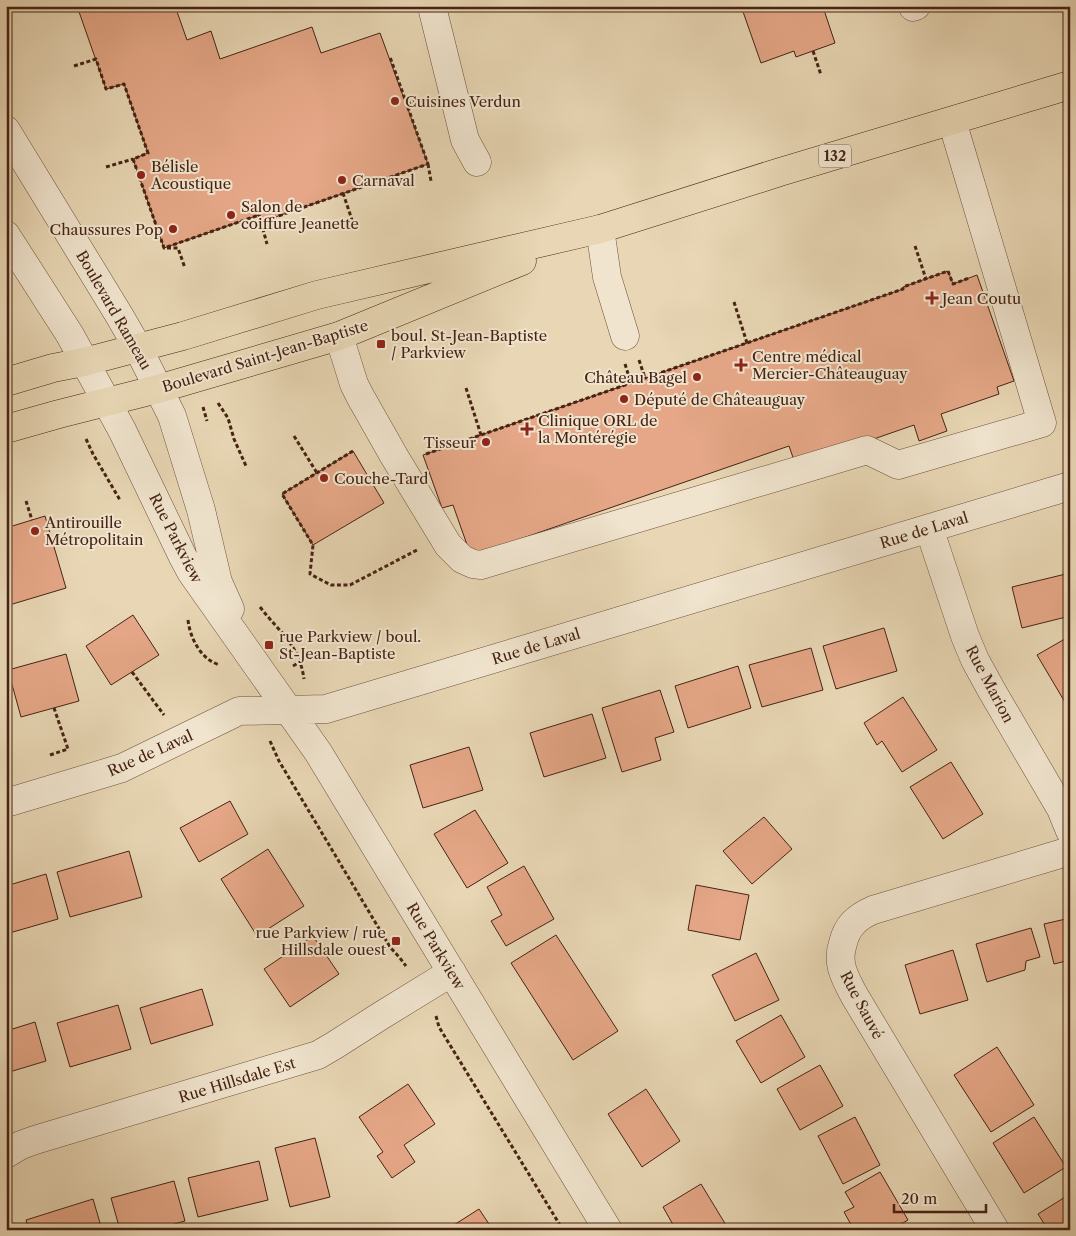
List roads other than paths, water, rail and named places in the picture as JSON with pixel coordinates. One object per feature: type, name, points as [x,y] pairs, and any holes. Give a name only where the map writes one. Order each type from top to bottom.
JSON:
[{"type":"highway","name":"Boulevard Saint-Jean-Baptiste","points":[[6,382],[53,368],[84,362],[183,336],[317,295],[600,229],[780,172],[1070,85]]},
{"type":"highway","name":"Boulevard Saint-Jean-Baptiste","points":[[6,429],[158,390],[339,336],[600,229]]},
{"type":"street","points":[[433,11],[465,140],[477,162]]},
{"type":"street","points":[[339,336],[357,390],[394,456],[448,545],[462,560],[481,565],[867,450],[898,465],[1042,423],[952,121]]},
{"type":"street","name":"Boulevard Rameau","points":[[6,130],[119,315],[138,348],[158,390]]},
{"type":"street","points":[[600,229],[607,277],[629,349]]},
{"type":"street","points":[[6,234],[70,335],[107,403]]},
{"type":"street","name":"Rue Parkview","points":[[158,390],[172,416],[178,435],[201,510],[218,582],[258,667]]},
{"type":"street","name":"Rue Parkview","points":[[107,403],[191,572],[318,752],[608,1230]]},
{"type":"street","name":"Rue de Laval","points":[[6,803],[122,768],[239,711],[326,709],[1070,486]]},
{"type":"street","name":"Rue Marion","points":[[929,528],[965,636],[975,660],[1061,809],[1070,831]]},
{"type":"street","name":"Rue Sauvé","points":[[995,1230],[854,995],[840,962],[842,948],[845,934],[851,924],[862,915],[873,910],[1070,851]]},
{"type":"street","name":"Rue Hillsdale Est","points":[[6,1154],[21,1145],[35,1140],[318,1055],[452,972]]},
{"type":"place","name":"Cuisines Verdun","points":[[395,101]]},
{"type":"place","name":"Bélisle Acoustique","points":[[141,175]]},
{"type":"place","name":"Carnaval","points":[[342,180]]},
{"type":"place","name":"Salon de coiffure Jeanette","points":[[231,215]]},
{"type":"place","name":"Chaussures Pop","points":[[173,229]]},
{"type":"place","name":"Jean Coutu","points":[[932,298]]},
{"type":"place","name":"boul. St-Jean-Baptiste / Parkview","points":[[381,344]]},
{"type":"place","name":"Centre médical Mercier-Châteauguay","points":[[741,365]]},
{"type":"place","name":"Château Bagel","points":[[697,377]]},
{"type":"place","name":"Député de Châteauguay","points":[[624,399]]},
{"type":"place","name":"Clinique ORL de la Montérégie","points":[[527,429]]},
{"type":"place","name":"Tisseur","points":[[486,442]]},
{"type":"place","name":"Couche-Tard","points":[[324,478]]},
{"type":"place","name":"Antirouille Métropolitain","points":[[35,531]]},
{"type":"place","name":"rue Parkview / boul. St-Jean-Baptiste","points":[[269,645]]},
{"type":"place","name":"rue Parkview / rue Hillsdale ouest","points":[[396,941]]}]
